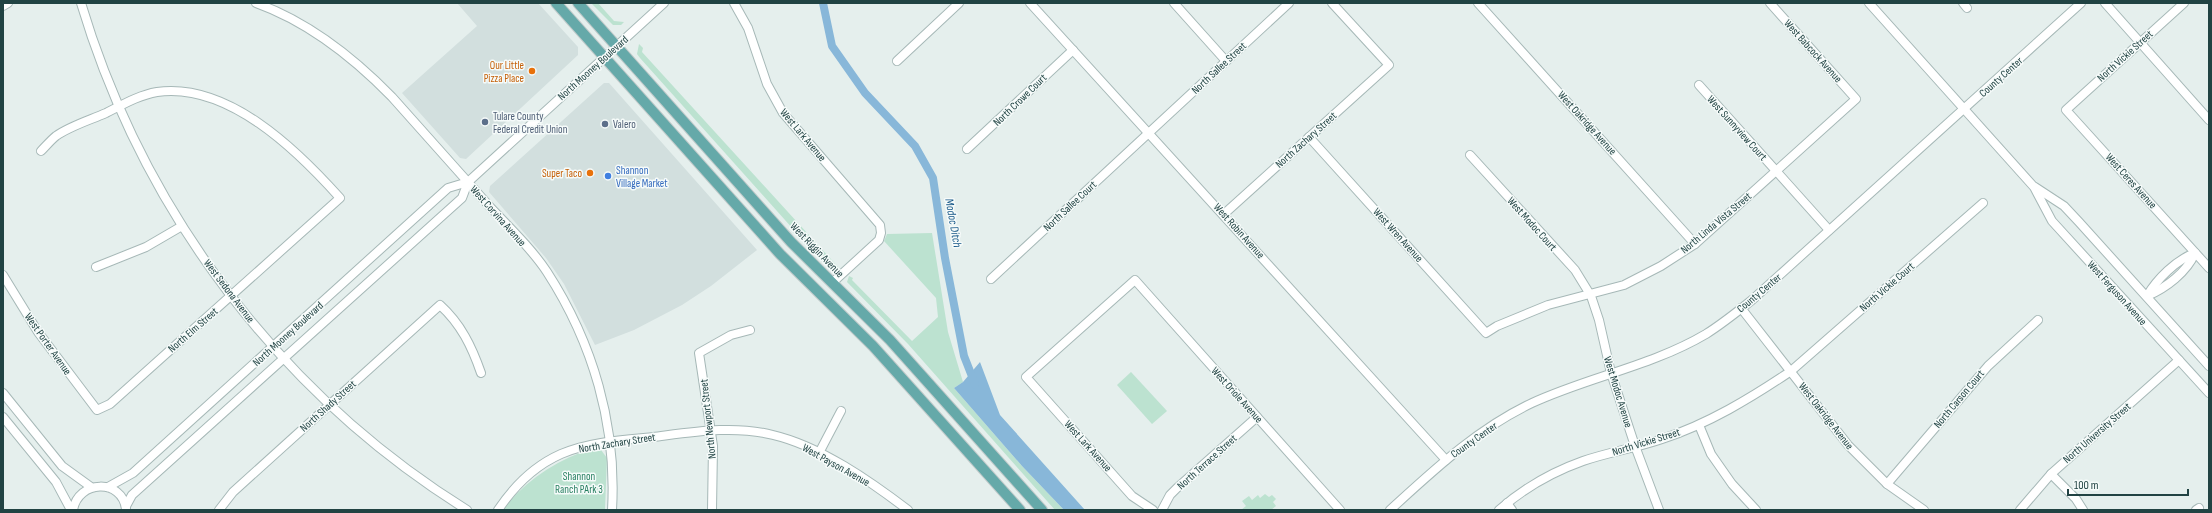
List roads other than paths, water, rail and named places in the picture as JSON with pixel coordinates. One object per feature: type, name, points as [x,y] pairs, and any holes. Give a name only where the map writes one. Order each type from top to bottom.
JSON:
[{"type":"main road","points":[[556,3],[780,254],[873,346],[1020,510]]},
{"type":"main road","name":"West Riggin Avenue","points":[[578,3],[794,245],[899,350],[1042,510]]},
{"type":"street","points":[[3,6],[8,3]]},
{"type":"street","name":"West Sedona Avenue","points":[[81,3],[90,34],[119,107],[140,153],[182,226],[231,297],[282,358],[329,405],[380,449],[436,491],[467,510]]},
{"type":"street","name":"West Corvina Avenue","points":[[256,3],[320,36],[369,74],[468,182],[546,271],[575,322],[594,367],[608,423],[613,490],[612,510]]},
{"type":"street","name":"North Mooney Boulevard","points":[[108,487],[133,474],[448,188],[468,182],[664,3]]},
{"type":"street","name":"West Lark Avenue","points":[[734,3],[748,28],[767,84],[783,113],[880,225],[881,232],[879,240],[832,283]]},
{"type":"street","points":[[897,61],[959,3]]},
{"type":"street","name":"West Robin Avenue","points":[[1030,3],[1224,214],[1446,460]]},
{"type":"street","points":[[1174,3],[1226,61]]},
{"type":"street","name":"North Sallee Street","points":[[1150,133],[1289,3]]},
{"type":"street","name":"North Zachary Street","points":[[1224,214],[1309,136],[1389,66],[1332,3]]},
{"type":"street","name":"West Oakridge Avenue","points":[[1478,3],[1695,244]]},
{"type":"street","name":"West Babcock Avenue","points":[[1770,3],[1856,99]]},
{"type":"street","name":"West Ferguson Avenue","points":[[1868,3],[2034,187],[2052,221],[2209,393]]},
{"type":"street","name":"County Center","points":[[1390,510],[1446,460],[1486,429],[1531,404],[1587,380],[1638,364],[1705,334],[1741,308],[1965,109],[2081,3]]},
{"type":"street","points":[[2105,3],[2209,120]]},
{"type":"street","name":"North Vickie Street","points":[[2066,110],[2184,3]]},
{"type":"street","name":"North Crowe Court","points":[[967,149],[1073,50]]},
{"type":"street","name":"West Sunnyview Court","points":[[1698,85],[1829,230]]},
{"type":"street","name":"North Elm Street","points":[[97,410],[110,404],[340,198],[291,146],[265,127],[222,104],[190,94],[166,92],[144,96],[119,107]]},
{"type":"street","name":"North Linda Vista Street","points":[[1486,333],[1497,326],[1548,305],[1591,296],[1624,285],[1661,266],[1695,244],[1856,99]]},
{"type":"street","points":[[41,151],[56,136],[119,107]]},
{"type":"street","name":"West Ceres Avenue","points":[[2066,110],[2209,268]]},
{"type":"street","name":"North Sallee Court","points":[[991,279],[1150,133]]},
{"type":"street","name":"West Wren Avenue","points":[[1309,136],[1486,333]]},
{"type":"street","name":"West Modoc Court","points":[[1470,155],[1575,270],[1591,296]]},
{"type":"street","name":"North Mooney Boulevard","points":[[126,508],[132,495],[282,358],[462,198],[468,182]]},
{"type":"street","name":"West Ferguson Avenue","points":[[2034,187],[2064,206],[2209,366]]},
{"type":"street","name":"North Vickie Court","points":[[1791,371],[1983,203]]},
{"type":"street","points":[[96,267],[146,247],[182,226]]},
{"type":"street","points":[[2147,296],[2160,291],[2191,263],[2195,253]]},
{"type":"street","name":"West Porter Avenue","points":[[3,275],[23,309],[55,357],[97,410]]},
{"type":"street","name":"West Lark Avenue","points":[[1135,280],[1026,377],[1132,496],[1153,510]]},
{"type":"street","name":"West Oriole Avenue","points":[[1135,280],[1340,510]]},
{"type":"street","name":"West Modoc Avenue","points":[[1591,296],[1599,320],[1611,373],[1634,446],[1659,510]]},
{"type":"street","name":"North Shady Street","points":[[219,510],[233,492],[440,305],[453,316],[472,348],[481,373]]},
{"type":"street","name":"West Oakridge Avenue","points":[[1741,308],[1848,445],[1887,484],[1924,510]]},
{"type":"street","name":"North Carson Court","points":[[1887,484],[1988,366],[2038,320]]},
{"type":"street","name":"North Newport Street","points":[[712,510],[713,446],[699,353],[731,335],[750,330]]},
{"type":"street","name":"North University Street","points":[[2020,510],[2051,474],[2179,360]]},
{"type":"street","name":"North Vickie Street","points":[[1499,510],[1541,479],[1583,461],[1634,446],[1662,440],[1699,424],[1758,393],[1791,371]]},
{"type":"street","points":[[3,393],[62,466],[91,487],[108,487],[122,498],[126,508]]},
{"type":"street","points":[[819,453],[841,411]]},
{"type":"street","points":[[3,417],[56,482],[72,510]]},
{"type":"street","name":"North Terrace Street","points":[[1162,510],[1170,495],[1177,488],[1257,417]]},
{"type":"street","points":[[1699,424],[1711,454],[1732,484],[1756,510]]},
{"type":"street","name":"West Payson Avenue","points":[[711,431],[749,430],[775,435],[819,453],[868,482],[908,510]]},
{"type":"street","name":"North Zachary Street","points":[[498,510],[517,486],[544,463],[577,448],[610,442],[711,431]]},
{"type":"street","points":[[2051,474],[2076,499],[2083,510]]},
{"type":"street","points":[[72,510],[78,497],[91,487]]},
{"type":"street","points":[[1507,503],[1512,510]]},
{"type":"water","points":[[980,362],[1000,415],[1085,510],[1064,510],[1022,466],[954,388],[963,382]]},
{"type":"waterway","name":"Modoc Ditch","points":[[823,3],[832,46],[865,93],[915,146],[933,178],[945,258],[964,356],[975,384]]},
{"type":"place","name":"Our Little Pizza Place","points":[[532,71]]},
{"type":"place","name":"Tulare County Federal Credit Union","points":[[485,122]]},
{"type":"place","name":"Valero","points":[[605,124]]},
{"type":"place","name":"Super Taco","points":[[590,173]]},
{"type":"place","name":"Shannon Village Market","points":[[608,176]]},
{"type":"park label","name":"Shannon Ranch PArk 3","points":[[579,482]]}]
